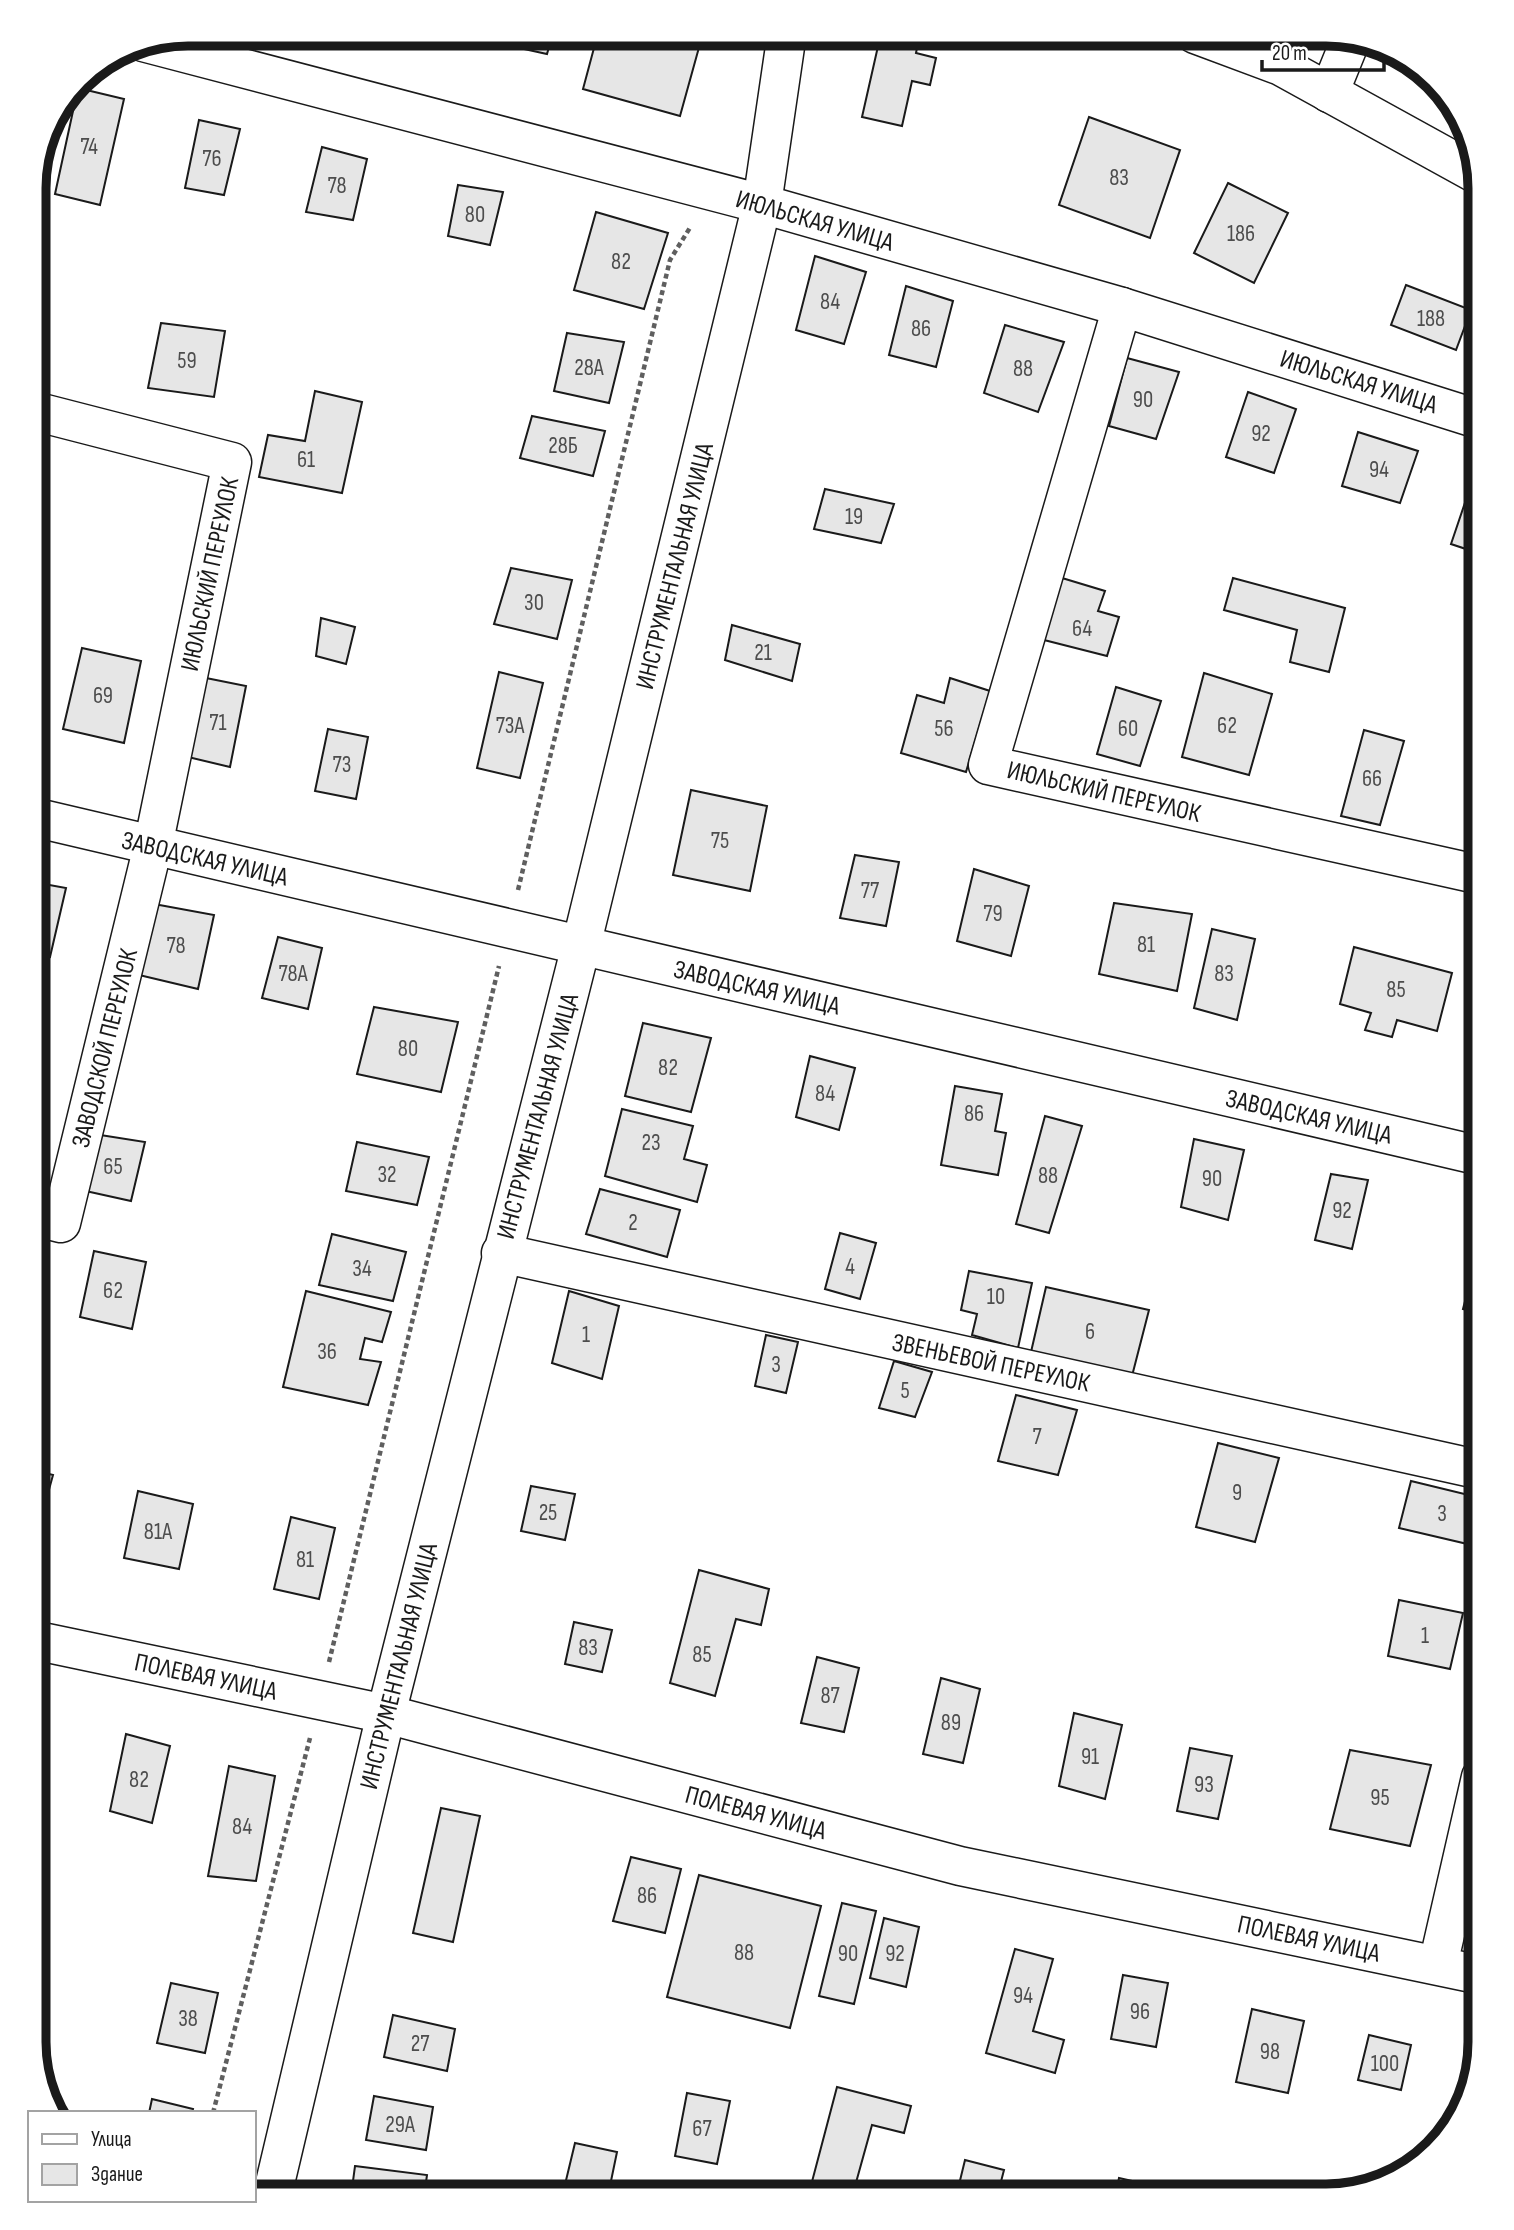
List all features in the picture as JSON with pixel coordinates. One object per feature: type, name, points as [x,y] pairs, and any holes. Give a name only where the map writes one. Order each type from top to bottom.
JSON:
[{"type":"street","name":"ИНСТРУМЕНТАЛЬНАЯ УЛИЦА","points":[[275,2184],[386,1714],[581,946],[762,204],[785,46]]},
{"type":"street","points":[[1227,46],[1281,66],[1467,168]]},
{"type":"street","name":"ИЮЛЬСКАЯ УЛИЦА","points":[[165,47],[762,204],[1122,307],[1468,416]]},
{"type":"street","points":[[1329,93],[1348,47]]},
{"type":"street","name":"ИЮЛЬСКИЙ ПЕРЕУЛОК","points":[[1122,307],[988,765],[1468,873]]},
{"type":"street","name":"ИЮЛЬСКИЙ ПЕРЕУЛОК","points":[[46,414],[232,462],[153,846]]},
{"type":"street","name":"ЗАВОДСКАЯ УЛИЦА","points":[[46,820],[1468,1153]]},
{"type":"street","name":"ЗАВОДСКОЙ ПЕРЕУЛОК","points":[[46,1219],[61,1223],[153,846]]},
{"type":"street","name":"ЗВЕНЬЕВОЙ ПЕРЕУЛОК","points":[[501,1254],[1468,1467]]},
{"type":"street","name":"ПОЛЕВАЯ УЛИЦА","points":[[46,1643],[386,1714],[960,1866],[1468,1972]]},
{"type":"street","points":[[1438,1965],[1468,1834]]},
{"type":"path","points":[[214,2111],[320,1700],[670,260],[712,191]]},
{"type":"building","points":[[510,46],[549,46],[547,54]]},
{"type":"building","points":[[595,46],[699,46],[680,116],[583,89]]},
{"type":"building","points":[[878,46],[917,46],[916,53],[936,58],[930,85],[912,81],[902,126],[862,117]]},
{"type":"building","points":[[85,90],[124,99],[100,205],[55,194],[75,101]]},
{"type":"building","points":[[1089,117],[1180,150],[1150,238],[1059,205]]},
{"type":"building","points":[[199,120],[240,129],[224,195],[185,188]]},
{"type":"building","points":[[322,147],[367,159],[353,220],[306,212]]},
{"type":"building","points":[[1228,183],[1288,213],[1254,283],[1194,253]]},
{"type":"building","points":[[458,185],[503,192],[490,245],[448,236]]},
{"type":"building","points":[[596,212],[668,233],[644,309],[574,290]]},
{"type":"building","points":[[815,256],[866,272],[844,344],[796,330]]},
{"type":"building","points":[[1406,285],[1468,309],[1468,318],[1456,350],[1391,325]]},
{"type":"building","points":[[906,286],[953,301],[936,367],[889,355]]},
{"type":"building","points":[[161,323],[225,331],[214,397],[148,388]]},
{"type":"building","points":[[1005,325],[1064,342],[1038,412],[984,393]]},
{"type":"building","points":[[567,333],[624,342],[609,403],[554,391]]},
{"type":"building","points":[[1127,358],[1179,372],[1156,439],[1109,426]]},
{"type":"building","points":[[315,391],[362,402],[342,493],[259,477],[268,435],[305,441]]},
{"type":"building","points":[[1248,392],[1296,409],[1274,473],[1226,457]]},
{"type":"building","points":[[532,416],[605,431],[593,476],[520,458]]},
{"type":"building","points":[[1358,432],[1418,451],[1400,503],[1342,486]]},
{"type":"building","points":[[825,489],[894,504],[881,543],[814,529]]},
{"type":"building","points":[[1468,494],[1468,550],[1451,544]]},
{"type":"building","points":[[511,568],[572,580],[557,639],[494,624]]},
{"type":"building","points":[[1062,578],[1105,591],[1098,611],[1119,617],[1107,656],[1044,640]]},
{"type":"building","points":[[1233,578],[1345,608],[1329,672],[1290,662],[1297,630],[1224,610]]},
{"type":"building","points":[[321,618],[355,627],[346,664],[316,656]]},
{"type":"building","points":[[732,625],[800,644],[792,681],[725,660]]},
{"type":"building","points":[[82,648],[141,661],[124,743],[63,729]]},
{"type":"building","points":[[499,672],[543,683],[520,778],[477,768]]},
{"type":"building","points":[[1204,673],[1272,694],[1249,775],[1182,757]]},
{"type":"building","points":[[206,678],[246,686],[230,767],[188,757]]},
{"type":"building","points":[[950,678],[990,691],[966,772],[901,753],[917,695],[944,703]]},
{"type":"building","points":[[1116,687],[1161,701],[1140,766],[1097,754]]},
{"type":"building","points":[[328,729],[368,737],[356,799],[315,791]]},
{"type":"building","points":[[1364,730],[1404,741],[1380,825],[1341,816]]},
{"type":"building","points":[[691,790],[767,806],[750,891],[673,875]]},
{"type":"building","points":[[855,855],[899,862],[886,926],[840,918]]},
{"type":"building","points":[[974,869],[1029,886],[1011,956],[957,941]]},
{"type":"building","points":[[46,884],[66,888],[50,957],[46,956]]},
{"type":"building","points":[[1114,903],[1192,914],[1177,991],[1099,974]]},
{"type":"building","points":[[154,904],[214,915],[198,989],[139,975]]},
{"type":"building","points":[[1212,929],[1255,939],[1237,1020],[1194,1008]]},
{"type":"building","points":[[278,937],[322,948],[308,1009],[262,998]]},
{"type":"building","points":[[1354,947],[1452,973],[1437,1031],[1397,1020],[1392,1037],[1365,1030],[1371,1013],[1340,1004]]},
{"type":"building","points":[[374,1007],[458,1022],[441,1092],[357,1074]]},
{"type":"building","points":[[643,1023],[711,1038],[691,1112],[625,1096]]},
{"type":"building","points":[[810,1056],[855,1068],[839,1130],[796,1117]]},
{"type":"building","points":[[955,1086],[1002,1094],[995,1131],[1006,1133],[998,1175],[941,1165]]},
{"type":"building","points":[[622,1109],[693,1126],[684,1159],[707,1165],[697,1202],[605,1176]]},
{"type":"building","points":[[1045,1116],[1082,1126],[1049,1233],[1016,1224]]},
{"type":"building","points":[[94,1134],[145,1142],[131,1201],[81,1190]]},
{"type":"building","points":[[1194,1139],[1244,1150],[1228,1220],[1181,1207]]},
{"type":"building","points":[[357,1142],[429,1157],[417,1205],[346,1191]]},
{"type":"building","points":[[1331,1174],[1368,1180],[1352,1249],[1315,1240]]},
{"type":"building","points":[[600,1189],[680,1210],[667,1257],[586,1234]]},
{"type":"building","points":[[840,1233],[876,1243],[860,1299],[825,1289]]},
{"type":"building","points":[[332,1234],[406,1252],[393,1301],[319,1285]]},
{"type":"building","points":[[94,1251],[146,1262],[132,1329],[80,1317]]},
{"type":"building","points":[[969,1271],[1032,1283],[1018,1348],[972,1335],[977,1314],[961,1310]]},
{"type":"building","points":[[1046,1287],[1149,1310],[1132,1376],[1031,1352]]},
{"type":"building","points":[[1468,1290],[1468,1310],[1463,1309]]},
{"type":"building","points":[[306,1291],[391,1312],[382,1342],[365,1338],[360,1359],[381,1362],[368,1405],[283,1387]]},
{"type":"building","points":[[569,1291],[619,1306],[602,1379],[552,1363]]},
{"type":"building","points":[[766,1335],[798,1342],[786,1393],[755,1386]]},
{"type":"building","points":[[894,1361],[932,1372],[915,1417],[879,1408]]},
{"type":"building","points":[[1016,1395],[1077,1410],[1058,1475],[998,1461]]},
{"type":"building","points":[[1218,1443],[1279,1458],[1255,1542],[1196,1527]]},
{"type":"building","points":[[46,1473],[53,1475],[46,1501]]},
{"type":"building","points":[[1411,1481],[1468,1495],[1468,1544],[1399,1528]]},
{"type":"building","points":[[531,1486],[575,1494],[565,1540],[521,1531]]},
{"type":"building","points":[[138,1491],[193,1504],[179,1569],[124,1558]]},
{"type":"building","points":[[291,1517],[335,1528],[319,1599],[274,1589]]},
{"type":"building","points":[[699,1570],[769,1589],[761,1625],[736,1619],[715,1696],[670,1683]]},
{"type":"building","points":[[1399,1600],[1463,1613],[1450,1669],[1388,1656]]},
{"type":"building","points":[[574,1622],[612,1630],[602,1672],[565,1664]]},
{"type":"building","points":[[817,1657],[859,1668],[844,1732],[801,1723]]},
{"type":"building","points":[[941,1678],[980,1689],[963,1763],[923,1754]]},
{"type":"building","points":[[1074,1713],[1122,1725],[1105,1799],[1059,1786]]},
{"type":"building","points":[[126,1734],[170,1746],[152,1823],[110,1811]]},
{"type":"building","points":[[1190,1748],[1232,1756],[1218,1819],[1177,1811]]},
{"type":"building","points":[[1350,1750],[1431,1765],[1410,1846],[1330,1829]]},
{"type":"building","points":[[229,1766],[275,1776],[256,1881],[208,1876]]},
{"type":"building","points":[[441,1808],[480,1816],[453,1942],[413,1933]]},
{"type":"building","points":[[631,1857],[681,1869],[665,1933],[613,1921]]},
{"type":"building","points":[[699,1875],[821,1906],[790,2028],[667,1997]]},
{"type":"building","points":[[842,1903],[876,1911],[854,2004],[819,1996]]},
{"type":"building","points":[[884,1918],[919,1927],[906,1987],[870,1978]]},
{"type":"building","points":[[1015,1949],[1053,1959],[1033,2031],[1064,2040],[1055,2073],[986,2053]]},
{"type":"building","points":[[1123,1975],[1168,1983],[1156,2047],[1111,2039]]},
{"type":"building","points":[[171,1983],[218,1993],[205,2053],[157,2043]]},
{"type":"building","points":[[1252,2009],[1304,2021],[1288,2093],[1236,2082]]},
{"type":"building","points":[[393,2015],[455,2029],[447,2071],[384,2057]]},
{"type":"building","points":[[1369,2035],[1411,2045],[1401,2090],[1358,2080]]},
{"type":"building","points":[[837,2087],[911,2106],[904,2133],[872,2125],[856,2184],[811,2184]]},
{"type":"building","points":[[687,2093],[730,2101],[717,2164],[675,2156]]},
{"type":"building","points":[[374,2096],[433,2107],[426,2150],[366,2140]]},
{"type":"building","points":[[152,2099],[193,2109],[192,2111],[149,2111]]},
{"type":"building","points":[[575,2143],[617,2152],[611,2181],[625,2184],[565,2184]]},
{"type":"building","points":[[965,2160],[1004,2170],[1000,2184],[959,2184]]},
{"type":"building","points":[[355,2166],[427,2175],[426,2184],[353,2184]]},
{"type":"building","points":[[1119,2178],[1146,2184],[1118,2184]]}]
